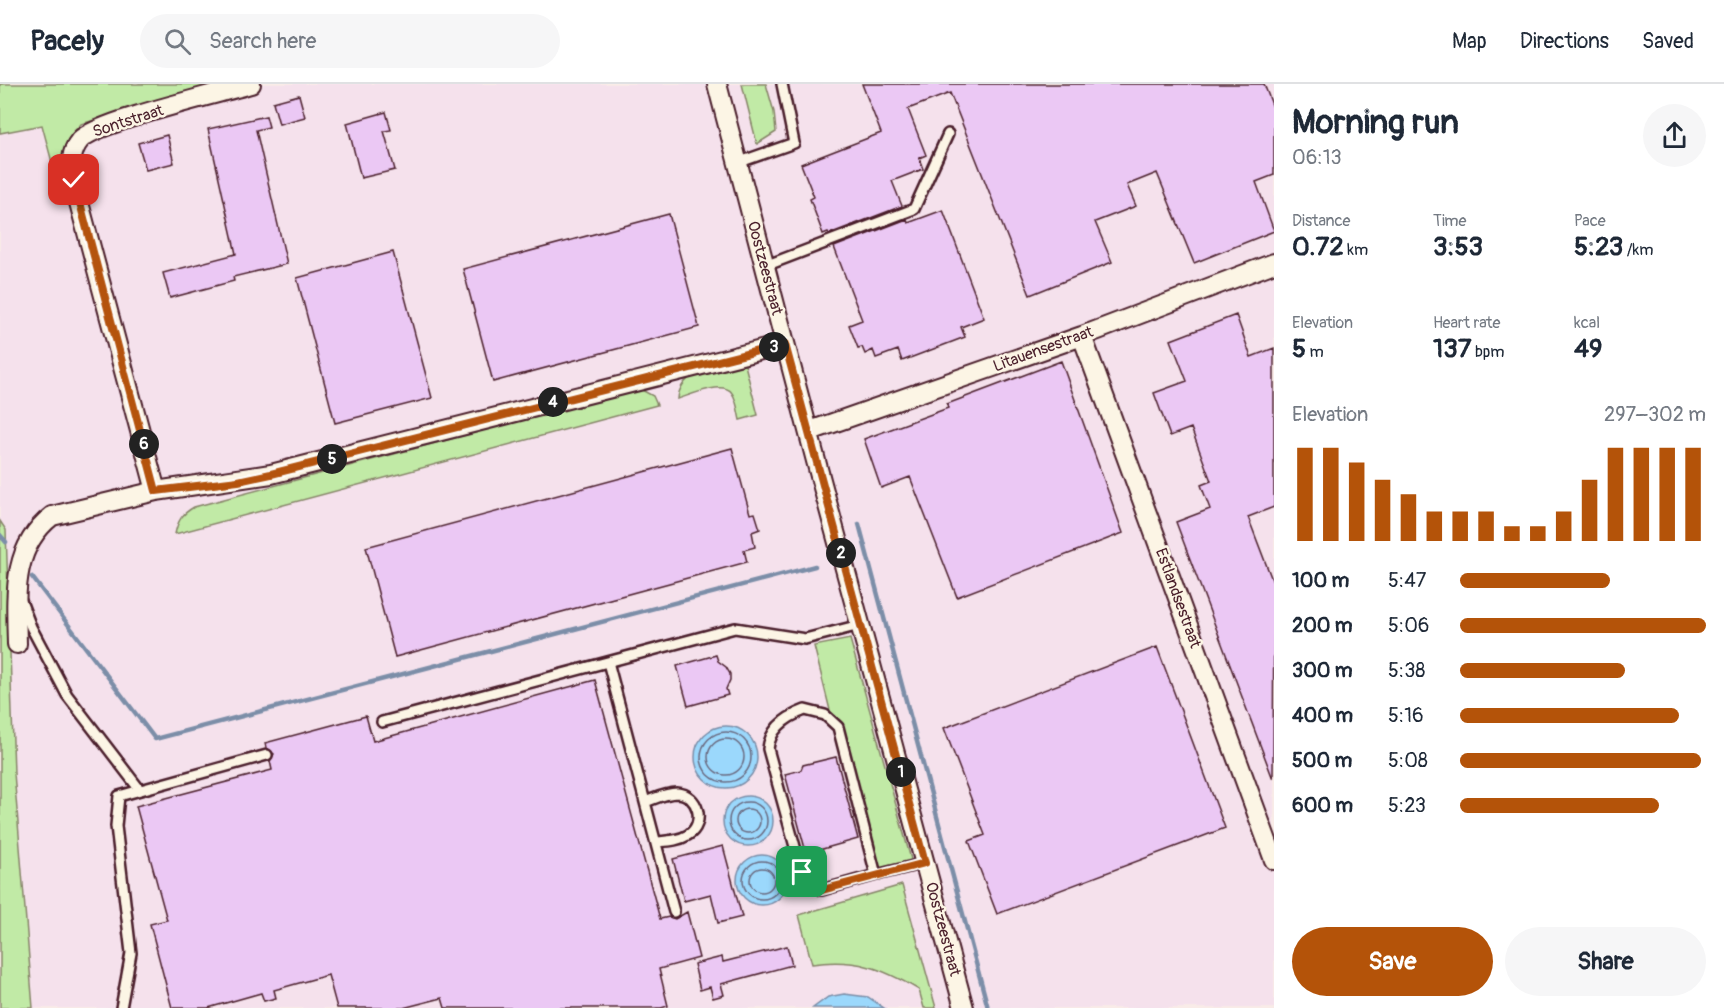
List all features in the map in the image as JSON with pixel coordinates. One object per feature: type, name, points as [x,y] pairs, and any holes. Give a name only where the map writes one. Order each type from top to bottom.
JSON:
[{"type":"street","name":"Sontstraat","points":[[156,491],[74,180],[71,167],[74,148],[88,134],[112,124],[251,84]]},
{"type":"street","name":"Oostzeestraat","points":[[717,84],[964,1008]]},
{"type":"street","name":"Litauensestraat","points":[[810,432],[1082,336],[1274,263]]},
{"type":"street","name":"Estlandsestraat","points":[[1082,336],[1274,860]]},
{"type":"street","points":[[17,644],[15,585],[22,554],[40,525],[52,516],[156,491],[238,481],[271,474],[785,344]]},
{"type":"lane","points":[[737,163],[794,143],[782,84]]},
{"type":"lane","points":[[765,266],[914,209],[948,134]]},
{"type":"lane","points":[[15,585],[31,627],[67,695],[140,790]]},
{"type":"lane","points":[[382,722],[735,628],[805,639],[860,625]]},
{"type":"lane","points":[[608,662],[674,912]]},
{"type":"lane","points":[[876,875],[838,727],[818,712],[805,710],[796,713],[776,727],[770,737],[768,749],[802,872],[822,890],[925,863]]},
{"type":"lane","points":[[121,1008],[131,952],[116,826],[119,796],[267,755]]},
{"type":"lane","points":[[645,802],[665,795],[681,794],[694,800],[697,807],[698,821],[691,834],[676,841],[656,842]]},
{"type":"shaded area","points":[[0,84],[1274,84],[1274,1008],[0,1008]]},
{"type":"green space","points":[[0,84],[226,84],[81,124],[65,148],[63,169],[58,185],[42,125],[0,133]]},
{"type":"green space","points":[[742,84],[766,84],[774,112],[776,132],[757,144]]},
{"type":"green space","points":[[744,361],[758,415],[740,420],[734,396],[728,389],[715,388],[678,399],[686,381],[694,375],[714,367]]},
{"type":"green space","points":[[640,389],[653,396],[657,405],[175,534],[181,518],[194,507]]},
{"type":"green space","points":[[0,521],[6,530],[14,773],[33,1008],[0,1008]]},
{"type":"green space","points":[[850,639],[912,863],[871,875],[814,646]]},
{"type":"green space","points":[[902,885],[936,1008],[924,1008],[919,990],[868,966],[842,962],[812,964],[799,915]]},
{"type":"water","points":[[720,726],[732,726],[748,735],[755,745],[757,757],[755,769],[748,779],[732,788],[720,788],[709,783],[700,774],[695,763],[695,751],[700,740],[709,731]]},
{"type":"water","points":[[743,796],[753,796],[766,803],[773,816],[773,826],[766,839],[753,846],[743,846],[734,842],[727,835],[723,826],[723,816],[727,807],[734,800]]},
{"type":"water","points":[[757,855],[767,855],[780,862],[787,875],[787,885],[780,898],[767,905],[757,905],[748,901],[741,894],[737,885],[737,875],[741,866],[748,859]]},
{"type":"water","points":[[844,994],[868,997],[884,1008],[813,1008],[828,997]]},
{"type":"building","points":[[862,84],[1264,84],[1274,110],[1274,175],[1256,182],[1274,231],[1194,263],[1157,173],[1127,185],[1136,206],[1095,222],[1112,262],[1030,295],[950,93],[908,109],[926,155],[919,158],[923,169],[892,181],[902,206],[829,234],[828,232],[823,234],[810,199],[814,197],[801,164],[881,133]]},
{"type":"building","points":[[299,95],[305,117],[279,124],[273,102]]},
{"type":"building","points":[[386,112],[391,130],[384,131],[395,170],[361,178],[347,123]]},
{"type":"building","points":[[266,116],[269,127],[256,130],[287,264],[233,277],[234,281],[170,298],[163,273],[236,254],[208,129]]},
{"type":"building","points":[[167,135],[174,163],[146,170],[138,143]]},
{"type":"building","points":[[943,210],[984,318],[961,327],[965,337],[902,361],[898,350],[876,358],[873,350],[865,354],[862,347],[858,348],[849,325],[862,320],[834,247],[907,219],[908,223]]},
{"type":"building","points":[[669,214],[699,327],[493,382],[463,269]]},
{"type":"building","points":[[393,252],[432,398],[335,423],[297,278]]},
{"type":"building","points":[[1236,315],[1251,357],[1274,348],[1274,507],[1248,517],[1274,585],[1273,779],[1176,522],[1210,509],[1201,485],[1211,481],[1191,428],[1170,436],[1154,393],[1187,381],[1171,340]]},
{"type":"building","points":[[1061,361],[1123,533],[957,597],[910,477],[881,488],[864,439],[948,408],[947,404]]},
{"type":"building","points":[[732,448],[750,514],[755,513],[760,529],[752,532],[755,547],[744,550],[747,562],[395,657],[366,547]]},
{"type":"building","points":[[1157,647],[1225,828],[997,914],[969,841],[985,835],[944,728]]},
{"type":"building","points":[[716,655],[718,661],[726,667],[730,674],[726,689],[728,695],[688,706],[677,666]]},
{"type":"building","points":[[595,680],[660,919],[669,917],[675,919],[687,912],[699,958],[659,969],[668,1006],[661,1008],[445,1008],[442,998],[403,1008],[337,1008],[328,975],[274,990],[276,998],[264,1001],[261,993],[208,1008],[172,1008],[150,924],[167,920],[136,806],[272,770],[270,761],[274,754],[266,748],[265,743],[366,716],[373,741]]},
{"type":"building","points":[[836,757],[858,839],[819,850],[821,853],[807,856],[785,774],[801,770],[803,765]]},
{"type":"building","points":[[723,846],[742,917],[718,923],[711,894],[684,901],[673,859]]},
{"type":"building","points":[[787,946],[792,965],[721,984],[724,995],[713,998],[710,987],[700,990],[694,964],[722,957],[723,962]]},
{"type":"waterway","points":[[859,524],[988,1008]]},
{"type":"waterway","points":[[0,535],[6,542]]},
{"type":"waterway","points":[[32,577],[155,739],[815,566]]},
{"type":"route","points":[[74,180],[156,491],[238,481],[271,474],[785,344],[925,863],[822,890],[802,872]]}]
